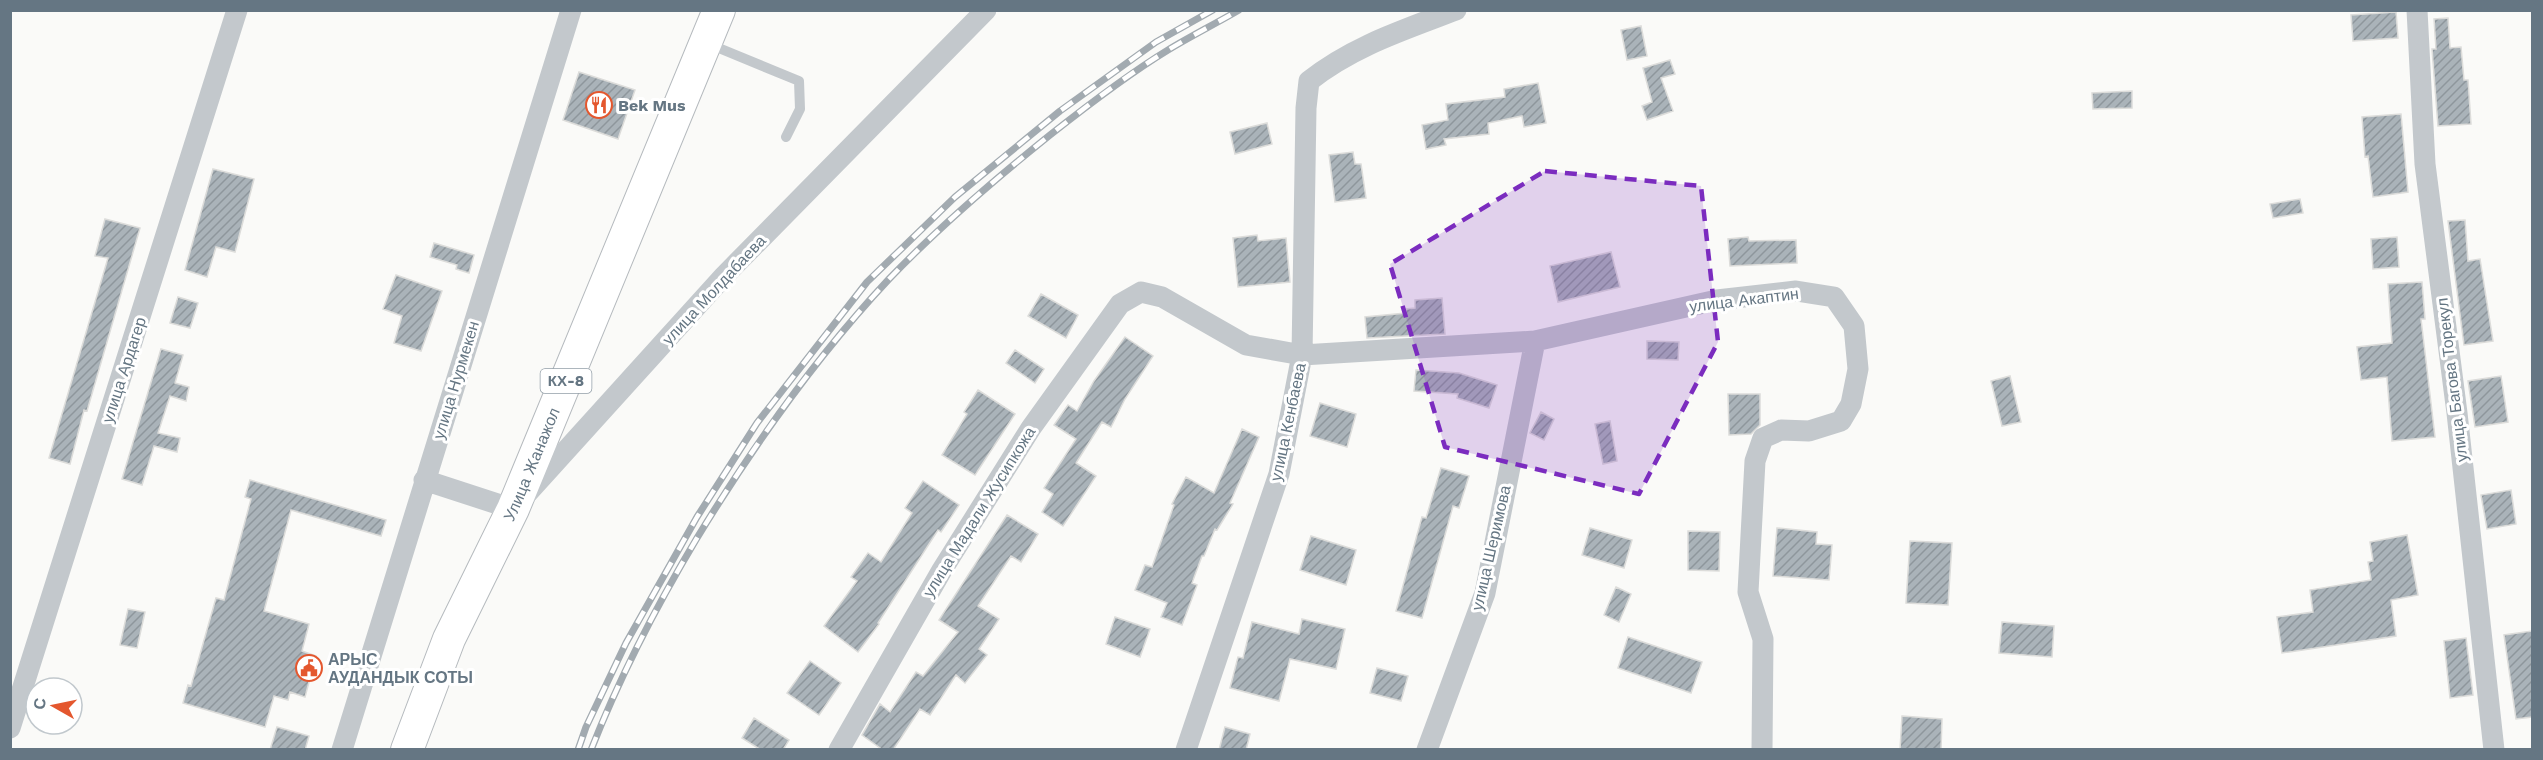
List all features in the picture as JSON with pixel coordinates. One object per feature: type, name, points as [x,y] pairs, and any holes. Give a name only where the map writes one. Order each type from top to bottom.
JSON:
[{"type":"main road","name":"Улица Жанажол","points":[[407,750],[449,639],[513,509],[719,10]]},
{"type":"street","name":"улица Ардагер","points":[[10,728],[237,10]]},
{"type":"street","name":"улица Нурмекен","points":[[342,750],[571,10]]},
{"type":"street","name":"улица Молдабаева","points":[[513,509],[724,276],[986,10]]},
{"type":"street","name":"улица Кенбаева","points":[[1186,750],[1279,474],[1302,356],[1306,108],[1309,81],[1330,64],[1365,45],[1456,10]]},
{"type":"street","name":"улица Багова Торекул","points":[[2417,10],[2425,164],[2457,413],[2494,750]]},
{"type":"street","name":"улица Акаптин","points":[[1142,292],[1162,297],[1246,345],[1302,356],[1535,341],[1717,300],[1796,291],[1834,297],[1854,326],[1858,369],[1851,404],[1841,421],[1809,431],[1782,430],[1763,438],[1755,461],[1748,592],[1763,639],[1762,750]]},
{"type":"street","name":"улица Мадали Жусипкожа","points":[[839,750],[942,570],[1031,428],[1120,304],[1142,292]]},
{"type":"street","name":"улица Шеримова","points":[[1427,750],[1485,593],[1535,341]]},
{"type":"street","points":[[424,480],[513,509]]},
{"type":"lane","points":[[706,43],[798,81],[800,109],[786,137]]},
{"type":"highlighted area","points":[[1545,171],[1701,186],[1718,342],[1639,494],[1445,447],[1390,264]]},
{"type":"building","points":[[2396,12],[2398,38],[2353,41],[2351,15]]},
{"type":"building","points":[[2448,18],[2450,48],[2461,47],[2464,80],[2468,80],[2471,124],[2438,126],[2432,49],[2436,49],[2434,19]]},
{"type":"building","points":[[1641,26],[1647,56],[1627,60],[1621,30]]},
{"type":"building","points":[[1670,60],[1675,74],[1661,78],[1673,111],[1647,120],[1642,106],[1652,102],[1643,68]]},
{"type":"building","name":"Bek Mus","points":[[579,72],[635,90],[618,139],[563,120]]},
{"type":"building","points":[[1538,83],[1546,123],[1524,127],[1522,116],[1488,123],[1489,134],[1444,139],[1446,145],[1426,149],[1422,125],[1448,120],[1446,104],[1505,97],[1504,89]]},
{"type":"building","points":[[2132,91],[2132,108],[2093,109],[2092,93]]},
{"type":"building","points":[[2401,114],[2408,192],[2373,197],[2368,156],[2365,157],[2362,117]]},
{"type":"building","points":[[1267,123],[1272,144],[1235,154],[1230,132]]},
{"type":"building","points":[[1353,152],[1355,164],[1361,164],[1366,198],[1335,202],[1329,155]]},
{"type":"building","points":[[213,169],[254,179],[235,252],[216,247],[207,277],[185,270]]},
{"type":"building","points":[[2300,199],[2303,213],[2273,218],[2270,204]]},
{"type":"building","points":[[105,219],[140,228],[87,411],[84,410],[70,464],[49,458],[108,258],[95,256]]},
{"type":"building","points":[[2465,220],[2468,261],[2480,259],[2493,341],[2464,345],[2448,221]]},
{"type":"building","points":[[1257,235],[1258,241],[1286,238],[1290,282],[1238,287],[1233,238]]},
{"type":"building","points":[[1748,237],[1749,241],[1796,240],[1797,263],[1730,266],[1728,239]]},
{"type":"building","points":[[2397,237],[2399,267],[2373,269],[2371,239]]},
{"type":"building","points":[[434,243],[474,255],[469,273],[456,269],[457,265],[430,257]]},
{"type":"building","points":[[1611,252],[1620,287],[1558,302],[1550,266]]},
{"type":"building","points":[[396,275],[442,291],[421,351],[394,343],[402,316],[383,309]]},
{"type":"building","points":[[2422,282],[2425,319],[2421,319],[2435,437],[2392,441],[2387,377],[2361,380],[2357,347],[2392,343],[2388,284]]},
{"type":"building","points":[[1041,294],[1078,315],[1066,338],[1028,316]]},
{"type":"building","points":[[178,297],[198,303],[190,328],[170,323]]},
{"type":"building","points":[[1442,298],[1445,334],[1367,338],[1365,317],[1406,313],[1406,309],[1415,308],[1415,300]]},
{"type":"building","points":[[1125,337],[1153,356],[1125,399],[1111,427],[1102,422],[1076,463],[1096,476],[1063,526],[1042,512],[1053,494],[1044,488],[1076,439],[1054,425],[1068,405],[1077,411],[1094,381]]},
{"type":"building","points":[[1647,341],[1679,342],[1678,360],[1647,359]]},
{"type":"building","points":[[161,349],[183,355],[175,383],[189,387],[186,401],[170,396],[158,433],[180,438],[177,452],[154,446],[142,485],[122,479]]},
{"type":"building","points":[[1015,350],[1044,369],[1035,383],[1006,363]]},
{"type":"building","points":[[1416,370],[1459,373],[1497,385],[1489,408],[1457,398],[1458,394],[1414,391]]},
{"type":"building","points":[[2010,376],[2021,422],[2002,426],[1991,381]]},
{"type":"building","points":[[2501,376],[2508,422],[2475,427],[2468,381]]},
{"type":"building","points":[[978,390],[1015,414],[975,475],[942,455],[967,414],[964,412]]},
{"type":"building","points":[[1728,394],[1760,394],[1760,425],[1751,434],[1729,435]]},
{"type":"building","points":[[1320,403],[1356,414],[1347,447],[1310,436]]},
{"type":"building","points":[[1541,412],[1554,419],[1544,440],[1530,433]]},
{"type":"building","points":[[1610,421],[1617,461],[1603,464],[1595,424]]},
{"type":"building","points":[[1242,429],[1259,437],[1230,503],[1233,504],[1217,530],[1215,529],[1204,556],[1202,556],[1192,583],[1197,585],[1182,625],[1161,617],[1167,603],[1135,590],[1145,565],[1152,567],[1174,505],[1172,504],[1186,477],[1214,493]]},
{"type":"building","points":[[1441,468],[1469,476],[1459,508],[1453,506],[1422,618],[1396,611],[1422,517],[1426,518]]},
{"type":"building","points":[[250,480],[386,520],[381,536],[291,510],[264,611],[309,624],[302,651],[316,656],[305,697],[290,692],[288,700],[274,696],[265,727],[183,703],[188,685],[191,686],[216,598],[224,600],[251,499],[245,497]]},
{"type":"building","points":[[923,481],[959,505],[941,532],[938,530],[879,624],[858,652],[824,626],[857,581],[851,577],[868,553],[881,562],[912,513],[905,508]]},
{"type":"building","points":[[2511,490],[2516,524],[2487,529],[2481,495]]},
{"type":"building","points":[[1007,515],[1038,534],[1021,562],[1011,556],[978,606],[999,619],[979,649],[987,655],[965,683],[956,675],[930,715],[920,709],[893,750],[883,750],[862,735],[880,704],[890,712],[916,672],[923,676],[958,632],[939,620]]},
{"type":"building","points":[[1590,528],[1632,540],[1624,568],[1582,555]]},
{"type":"building","points":[[1777,528],[1817,532],[1816,544],[1832,545],[1829,580],[1773,576]]},
{"type":"building","points":[[1688,531],[1720,532],[1719,571],[1688,570]]},
{"type":"building","points":[[2407,535],[2418,595],[2391,600],[2396,636],[2282,653],[2277,617],[2313,612],[2310,590],[2371,580],[2368,562],[2373,561],[2370,542]]},
{"type":"building","points":[[1311,536],[1356,550],[1346,585],[1300,570]]},
{"type":"building","points":[[1910,541],[1952,543],[1948,605],[1906,603]]},
{"type":"building","points":[[1616,587],[1631,594],[1619,622],[1604,615]]},
{"type":"building","points":[[128,609],[145,612],[137,648],[120,645]]},
{"type":"building","points":[[1115,617],[1150,629],[1140,657],[1106,644]]},
{"type":"building","points":[[1302,619],[1345,629],[1336,669],[1290,659],[1279,701],[1230,688],[1238,657],[1243,658],[1252,622],[1299,634]]},
{"type":"building","points":[[2002,622],[2054,626],[2052,657],[1999,653]]},
{"type":"building","points":[[2532,631],[2532,717],[2516,719],[2504,635]]},
{"type":"building","points":[[1628,637],[1702,662],[1691,693],[1618,668]]},
{"type":"building","points":[[2466,638],[2473,695],[2450,698],[2444,641]]},
{"type":"building","points":[[810,661],[841,683],[819,715],[787,693]]},
{"type":"building","points":[[1377,668],[1408,676],[1401,701],[1370,693]]},
{"type":"building","points":[[1902,716],[1942,719],[1941,750],[1900,750]]},
{"type":"building","points":[[754,718],[789,740],[783,750],[761,750],[742,738]]},
{"type":"building","points":[[277,727],[309,736],[305,750],[270,750]]},
{"type":"building","points":[[1225,727],[1250,734],[1246,750],[1219,750]]},
{"type":"railway","points":[[578,750],[586,727],[626,643],[697,517],[757,423],[867,282],[955,197],[1060,111],[1156,42],[1213,10]]},
{"type":"railway","points":[[591,750],[640,641],[697,538],[740,470],[786,404],[810,371],[862,309],[889,279],[947,223],[1050,135],[1153,60],[1239,10]]},
{"type":"place","name":"Bek Mus","points":[[599,105]]},
{"type":"place","name":"АРЫС АУДАНДЫК СОТЫ","points":[[309,668]]}]
